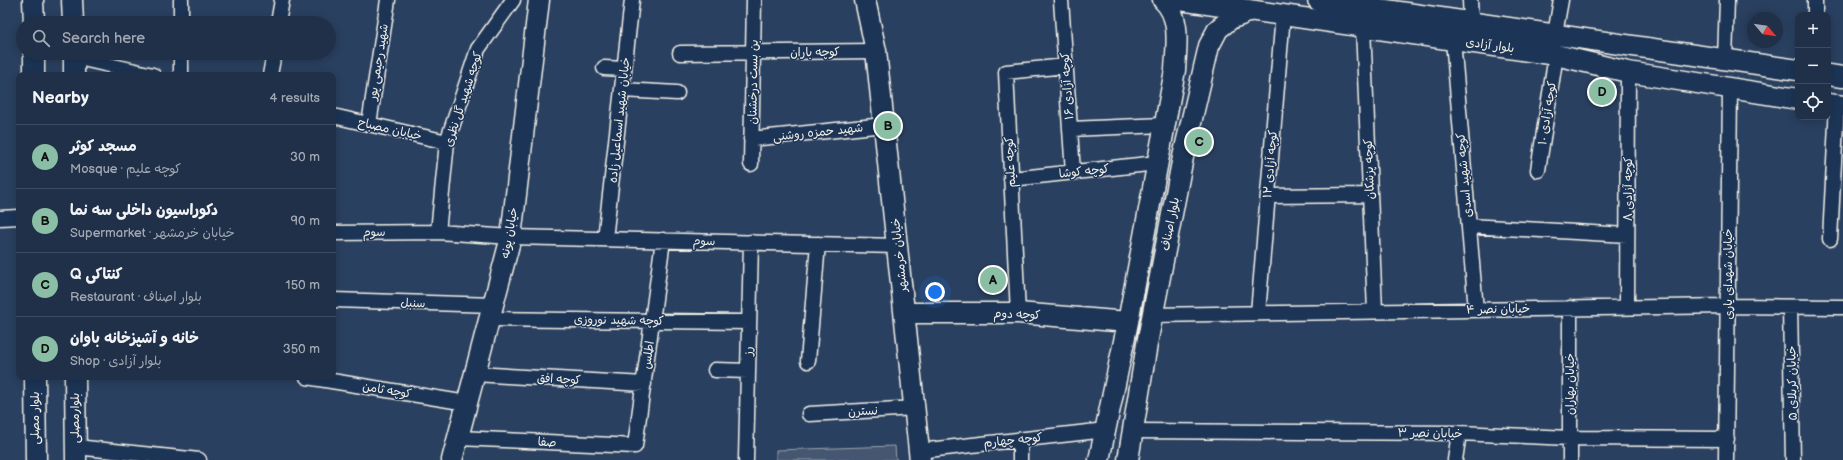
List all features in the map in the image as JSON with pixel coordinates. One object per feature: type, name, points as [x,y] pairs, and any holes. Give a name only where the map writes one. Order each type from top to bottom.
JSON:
[{"type":"main road","points":[[34,0],[35,16]]},
{"type":"main road","name":"خیابان پونه","points":[[452,460],[511,237],[539,0]]},
{"type":"main road","name":"خیابان خرمشهر","points":[[865,0],[876,51],[916,408],[919,455]]},
{"type":"main road","name":"خیابان خرمشهر","points":[[876,51],[879,0]]},
{"type":"main road","name":"بلوار اصناف","points":[[1099,460],[1128,322],[1176,58],[1177,45],[1174,18],[1167,4],[1163,0]]},
{"type":"main road","name":"بلوار آزادی","points":[[1180,0],[1556,55],[1628,72],[1795,99]]},
{"type":"main road","name":"بلوار آزادی","points":[[1318,0],[1348,2],[1795,70]]},
{"type":"main road","name":"بلوار اصناف","points":[[1128,460],[1152,315],[1183,157],[1208,46],[1218,29],[1232,18],[1250,10]]},
{"type":"main road","points":[[1176,58],[1182,52],[1192,51],[1201,55],[1204,63]]},
{"type":"main road","points":[[34,60],[34,72]]},
{"type":"main road","points":[[1831,75],[1843,77]]},
{"type":"main road","name":"کوچه دوم","points":[[905,313],[1018,313],[1128,322]]},
{"type":"main road","name":"بلوار مصلی","points":[[35,380],[36,460]]},
{"type":"main road","name":"بلوارمصلی","points":[[75,380],[76,454]]},
{"type":"street","points":[[181,0],[181,16]]},
{"type":"street","points":[[279,16],[282,0]]},
{"type":"street","name":"شهید رحیمی پور","points":[[369,124],[388,0]]},
{"type":"street","name":"کوچه شهید گل نظری","points":[[438,232],[447,142],[478,50],[513,0]]},
{"type":"street","name":"خیابان شهید اسماعیل زاده","points":[[605,239],[632,0]]},
{"type":"street","name":"بن بست درخشنان","points":[[751,164],[754,0]]},
{"type":"street","name":"کوچه آزادی ۱۶","points":[[1061,0],[1073,172]]},
{"type":"street","points":[[1470,0],[1471,21]]},
{"type":"street","points":[[1555,34],[1561,0]]},
{"type":"street","points":[[1726,0],[1726,60]]},
{"type":"street","points":[[1815,0],[1815,12]]},
{"type":"street","name":"کوچه آزادی ۱۲","points":[[1258,313],[1282,15]]},
{"type":"street","name":"کوچه پزشکان","points":[[1363,27],[1375,311]]},
{"type":"street","name":"کوچه شهید اسدی","points":[[1453,40],[1476,310]]},
{"type":"street","name":"کوچه باران","points":[[680,53],[876,51]]},
{"type":"street","name":"کوچه آزادی ۱۰","points":[[1538,170],[1556,55]]},
{"type":"street","points":[[181,60],[181,72]]},
{"type":"street","points":[[271,72],[273,60]]},
{"type":"street","points":[[74,62],[135,72]]},
{"type":"street","name":"کوچه علیم","points":[[1018,313],[1006,72],[1066,66]]},
{"type":"street","points":[[604,68],[624,69]]},
{"type":"street","name":"کوچه آزادی ۸","points":[[1627,307],[1628,72]]},
{"type":"street","name":"خیابان شهدای یاری","points":[[1726,460],[1730,88]]},
{"type":"street","points":[[622,90],[677,93]]},
{"type":"street","points":[[1830,239],[1836,105]]},
{"type":"street","name":"خیابان مصباح","points":[[336,117],[447,142]]},
{"type":"street","name":"شهید حمزه روشنی","points":[[751,139],[884,125]]},
{"type":"street","points":[[1070,129],[1164,125]]},
{"type":"street","name":"کوچه کوشا","points":[[1011,178],[1157,163]]},
{"type":"street","points":[[1268,196],[1370,195]]},
{"type":"street","points":[[0,218],[16,217]]},
{"type":"street","points":[[1469,226],[1627,235]]},
{"type":"street","points":[[438,232],[511,237]]},
{"type":"street","name":"سوم","points":[[336,233],[438,232]]},
{"type":"street","name":"سوم","points":[[511,237],[898,246]]},
{"type":"street","name":"اطلس","points":[[635,446],[663,240]]},
{"type":"street","name":"رز","points":[[746,460],[751,242]]},
{"type":"street","points":[[808,361],[818,244]]},
{"type":"street","name":"سنبل","points":[[336,300],[492,312]]},
{"type":"street","name":"خیابان کربلای ۵","points":[[1790,306],[1793,460]]},
{"type":"street","name":"خیابان نصر ۴","points":[[1152,315],[1627,307],[1843,307]]},
{"type":"street","name":"خیابان بهاران","points":[[1570,308],[1570,460]]},
{"type":"street","name":"کوچه شهید نوروزی","points":[[492,312],[652,321],[749,322]]},
{"type":"street","points":[[715,370],[748,371]]},
{"type":"street","name":"کوچه افق","points":[[475,374],[644,384]]},
{"type":"street","name":"کوچه ثامن","points":[[324,380],[467,404]]},
{"type":"street","name":"نسترن","points":[[809,414],[916,408]]},
{"type":"street","name":"کوچه چهارم","points":[[919,455],[1020,440],[1106,430]]},
{"type":"street","name":"خیابان نصر ۳","points":[[1133,431],[1460,433],[1570,438],[1727,440]]},
{"type":"street","points":[[1455,460],[1460,433]]},
{"type":"street","name":"صفا","points":[[458,438],[635,446]]},
{"type":"street","points":[[1020,440],[1020,460]]},
{"type":"street","points":[[76,454],[199,460]]},
{"type":"shaded area","points":[[895,446],[896,460],[776,460],[776,450]]},
{"type":"place","name":"خانه و آشپزخانه باوان","points":[[1602,92]]},
{"type":"place","name":"دکوراسیون داخلی سه نما","points":[[888,126]]},
{"type":"place","name":"Q کنتاکی","points":[[1199,142]]},
{"type":"place","name":"مسجد کوثر","points":[[993,280]]}]
